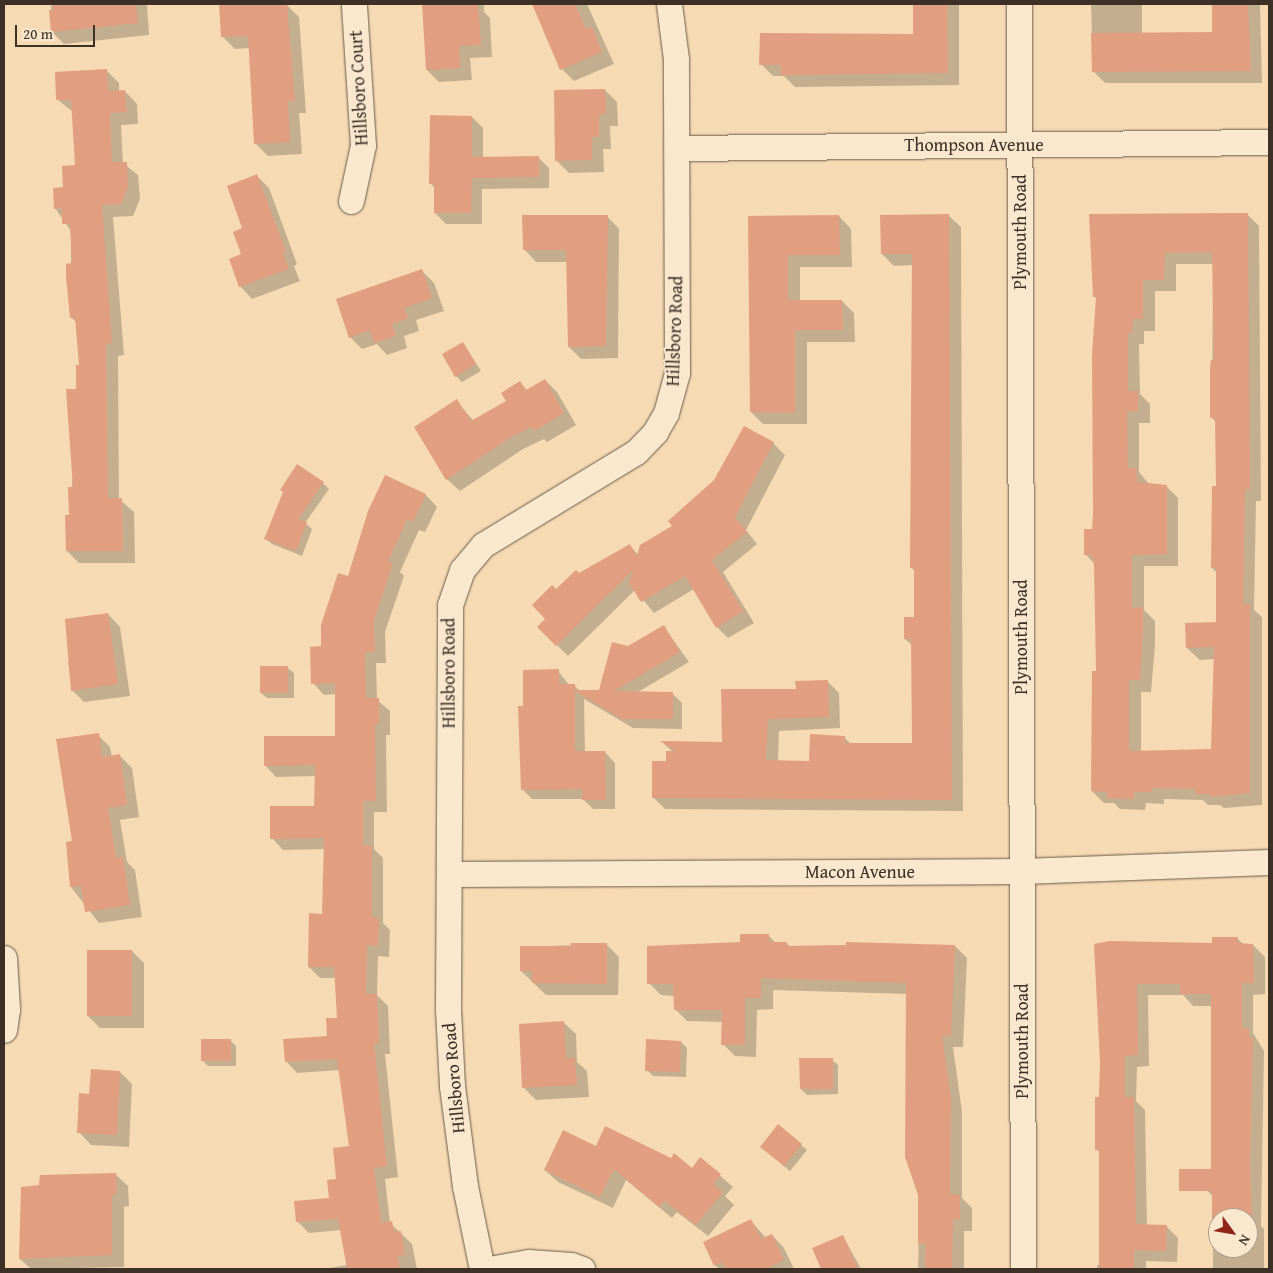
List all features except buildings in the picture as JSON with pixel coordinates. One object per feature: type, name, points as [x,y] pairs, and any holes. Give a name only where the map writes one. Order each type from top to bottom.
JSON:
[{"type":"street","name":"Hillsboro Court","points":[[351,201],[364,145],[354,4]]},
{"type":"street","name":"Hillsboro Road","points":[[482,1269],[465,1186],[452,1086],[448,1009],[450,605],[462,570],[483,546],[636,452],[655,432],[666,414],[677,373],[678,148],[676,59],[669,4]]},
{"type":"street","name":"Plymouth Road","points":[[1019,4],[1023,1269]]},
{"type":"street","name":"Thompson Avenue","points":[[678,148],[1269,142]]},
{"type":"street","name":"Macon Avenue","points":[[450,874],[1022,871],[1269,862]]},
{"type":"street","points":[[4,958],[7,1009],[4,1030]]},
{"type":"street","points":[[489,1269],[528,1262],[571,1265],[582,1269]]}]
